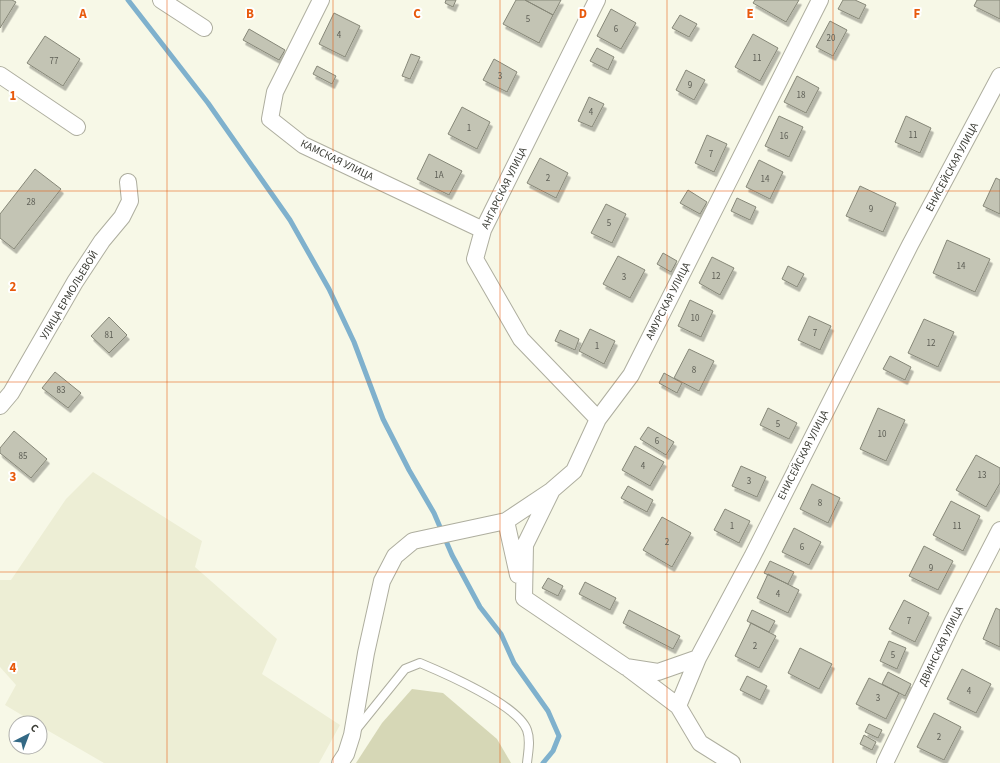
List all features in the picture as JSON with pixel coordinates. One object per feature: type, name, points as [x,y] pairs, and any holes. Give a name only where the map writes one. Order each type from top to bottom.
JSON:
[{"type":"street","points":[[161,0],[204,28]]},
{"type":"street","name":"КАМСКАЯ УЛИЦА","points":[[321,0],[274,92],[270,118],[303,145],[483,230]]},
{"type":"street","name":"АНГАРСКАЯ УЛИЦА","points":[[597,0],[483,230],[475,259],[521,339],[598,420]]},
{"type":"street","name":"АМУРСКАЯ УЛИЦА","points":[[524,598],[525,545],[552,490],[574,471],[598,420],[631,375],[820,0]]},
{"type":"street","points":[[0,75],[77,127]]},
{"type":"street","name":"ЕНИСЕЙСКАЯ УЛИЦА","points":[[678,706],[698,658],[752,556],[910,245],[1000,76]]},
{"type":"street","name":"УЛИЦА ЕРМОЛЬЕВОЙ","points":[[0,406],[10,393],[75,282],[102,241],[122,216],[130,201],[128,182]]},
{"type":"street","points":[[340,763],[346,754],[352,734],[366,653],[382,581],[395,556],[412,541],[506,520],[552,490]]},
{"type":"street","points":[[506,520],[524,598],[626,667],[678,706],[700,743],[732,763]]},
{"type":"street","name":"ДВИНСКАЯ УЛИЦА","points":[[885,763],[1000,530]]},
{"type":"street","points":[[626,667],[658,672],[698,658]]},
{"type":"lane","points":[[352,734],[405,669],[420,663],[466,682],[520,718],[527,730],[529,748],[527,763]]},
{"type":"shaded area","points":[[93,472],[202,541],[195,567],[277,639],[262,674],[340,725],[319,763],[104,763],[48,731],[48,715],[22,715],[5,705],[16,685],[0,667],[0,580],[11,580],[66,499]]},
{"type":"shaded area","points":[[412,689],[443,693],[497,739],[511,763],[356,763],[382,723]]},
{"type":"building","points":[[0,0],[12,0],[16,2],[0,28]]},
{"type":"building","points":[[446,0],[456,0],[453,7],[445,3]]},
{"type":"building","points":[[516,0],[525,0],[553,15],[539,43],[503,24]]},
{"type":"building","points":[[525,0],[561,0],[553,15]]},
{"type":"building","points":[[755,0],[799,0],[786,22],[753,3]]},
{"type":"building","points":[[843,0],[855,0],[866,5],[859,19],[838,9]]},
{"type":"building","points":[[977,0],[1000,0],[1000,19],[974,6]]},
{"type":"building","points":[[611,9],[636,23],[621,49],[597,36]]},
{"type":"building","points":[[334,13],[360,26],[345,57],[319,44]]},
{"type":"building","points":[[680,15],[697,24],[689,37],[672,28]]},
{"type":"building","points":[[830,21],[847,30],[833,56],[816,47]]},
{"type":"building","points":[[249,29],[285,50],[279,60],[243,40]]},
{"type":"building","points":[[753,34],[778,48],[760,81],[735,67]]},
{"type":"building","points":[[45,36],[80,59],[63,86],[27,63]]},
{"type":"building","points":[[597,48],[614,57],[608,70],[590,61]]},
{"type":"building","points":[[411,54],[420,57],[410,79],[402,76]]},
{"type":"building","points":[[494,59],[517,72],[507,92],[483,80]]},
{"type":"building","points":[[317,66],[336,76],[332,84],[313,74]]},
{"type":"building","points":[[686,70],[705,80],[694,100],[676,90]]},
{"type":"building","points":[[797,76],[819,88],[806,113],[784,102]]},
{"type":"building","points":[[589,97],[604,104],[592,127],[578,121]]},
{"type":"building","points":[[462,107],[490,122],[477,149],[448,134]]},
{"type":"building","points":[[779,116],[803,127],[789,157],[765,146]]},
{"type":"building","points":[[906,116],[931,128],[920,153],[895,142]]},
{"type":"building","points":[[707,135],[727,144],[714,172],[695,163]]},
{"type":"building","points":[[429,154],[462,171],[449,195],[417,179]]},
{"type":"building","points":[[540,158],[568,173],[556,198],[527,183]]},
{"type":"building","points":[[759,160],[783,172],[770,199],[746,187]]},
{"type":"building","points":[[35,169],[61,189],[14,249],[0,238],[0,214]]},
{"type":"building","points":[[996,178],[1000,180],[1000,214],[983,206]]},
{"type":"building","points":[[860,186],[896,203],[883,232],[846,216]]},
{"type":"building","points":[[688,190],[707,202],[700,214],[680,203]]},
{"type":"building","points":[[737,198],[756,207],[750,220],[731,211]]},
{"type":"building","points":[[606,204],[626,214],[612,243],[591,233]]},
{"type":"building","points":[[947,240],[990,259],[975,292],[933,273]]},
{"type":"building","points":[[663,253],[677,261],[671,272],[657,264]]},
{"type":"building","points":[[618,256],[645,270],[630,298],[603,284]]},
{"type":"building","points":[[712,257],[734,268],[720,295],[699,283]]},
{"type":"building","points":[[788,266],[804,274],[797,287],[782,279]]},
{"type":"building","points":[[690,300],[713,311],[701,337],[678,326]]},
{"type":"building","points":[[809,316],[831,326],[820,350],[798,340]]},
{"type":"building","points":[[109,317],[127,335],[109,353],[91,336]]},
{"type":"building","points":[[924,319],[954,332],[938,367],[908,353]]},
{"type":"building","points":[[590,329],[615,341],[604,364],[579,351]]},
{"type":"building","points":[[560,330],[579,339],[575,350],[555,341]]},
{"type":"building","points":[[689,349],[714,361],[699,391],[674,378]]},
{"type":"building","points":[[890,356],[911,367],[905,380],[883,369]]},
{"type":"building","points":[[55,372],[81,393],[68,408],[42,388]]},
{"type":"building","points":[[664,373],[682,383],[677,393],[659,383]]},
{"type":"building","points":[[768,408],[797,423],[789,439],[760,425]]},
{"type":"building","points":[[878,408],[905,420],[886,461],[860,449]]},
{"type":"building","points":[[648,427],[674,442],[666,455],[640,439]]},
{"type":"building","points":[[14,431],[47,459],[31,478],[0,453],[0,448]]},
{"type":"building","points":[[635,446],[664,462],[650,486],[622,470]]},
{"type":"building","points":[[976,455],[1000,468],[1000,483],[986,507],[956,490]]},
{"type":"building","points":[[741,466],[766,477],[757,497],[732,486]]},
{"type":"building","points":[[812,484],[840,498],[828,523],[800,509]]},
{"type":"building","points":[[628,486],[653,500],[647,512],[621,498]]},
{"type":"building","points":[[951,501],[980,516],[963,551],[933,535]]},
{"type":"building","points":[[725,509],[750,521],[739,543],[714,530]]},
{"type":"building","points":[[662,517],[691,533],[672,567],[643,550]]},
{"type":"building","points":[[794,528],[821,542],[809,565],[782,552]]},
{"type":"building","points":[[924,546],[953,561],[938,590],[909,576]]},
{"type":"building","points":[[770,561],[794,572],[788,584],[764,573]]},
{"type":"building","points":[[768,574],[799,590],[788,613],[757,598]]},
{"type":"building","points":[[548,578],[563,586],[558,596],[542,588]]},
{"type":"building","points":[[585,582],[616,598],[610,610],[579,594]]},
{"type":"building","points":[[904,600],[929,613],[915,642],[889,629]]},
{"type":"building","points":[[996,608],[1000,610],[1000,647],[983,639]]},
{"type":"building","points":[[629,610],[680,636],[673,649],[623,623]]},
{"type":"building","points":[[752,610],[775,621],[769,632],[747,621]]},
{"type":"building","points":[[751,623],[776,636],[759,668],[735,656]]},
{"type":"building","points":[[889,641],[906,648],[897,669],[880,661]]},
{"type":"building","points":[[800,648],[832,664],[819,689],[788,673]]},
{"type":"building","points":[[962,669],[991,684],[976,713],[947,699]]},
{"type":"building","points":[[888,672],[911,684],[905,696],[882,684]]},
{"type":"building","points":[[747,676],[767,686],[760,700],[740,690]]},
{"type":"building","points":[[869,678],[899,693],[886,719],[856,704]]},
{"type":"building","points":[[934,713],[961,727],[944,760],[917,747]]},
{"type":"building","points":[[869,724],[882,730],[878,738],[865,732]]},
{"type":"building","points":[[864,735],[876,742],[872,750],[860,744]]},
{"type":"waterway","points":[[128,0],[208,103],[290,220],[329,289],[354,342],[383,419],[409,470],[434,513],[452,555],[480,607],[501,634],[514,663],[548,711],[559,736],[553,751],[543,763]]}]
